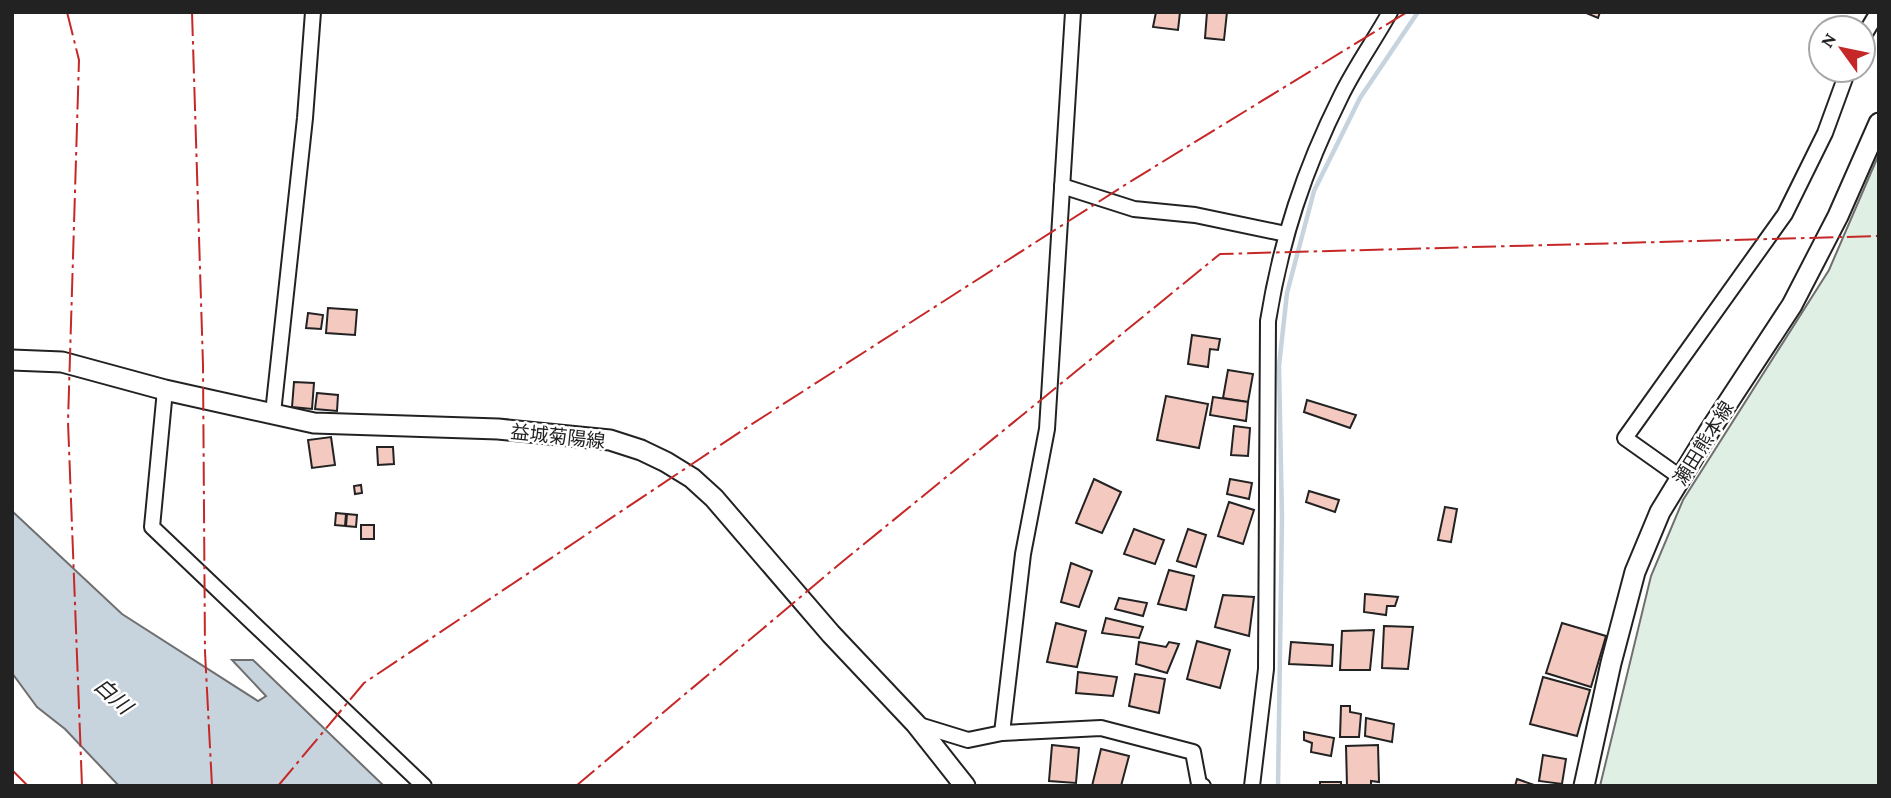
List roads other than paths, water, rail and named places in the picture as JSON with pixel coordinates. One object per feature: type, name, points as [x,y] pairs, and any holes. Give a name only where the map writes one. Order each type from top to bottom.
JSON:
[{"type":"main road","name":"瀬田熊本線","points":[[1584,786],[1611,663],[1635,572],[1660,512],[1792,305],[1838,216],[1879,123]]},
{"type":"main road","name":"益城菊陽線","points":[[12,360],[62,362],[165,390],[314,423],[498,429],[610,440],[641,450],[692,478],[714,498],[831,634],[916,724],[965,786]]},
{"type":"street","points":[[273,413],[305,118],[313,12]]},
{"type":"street","points":[[1002,733],[1023,554],[1047,429],[1073,12]]},
{"type":"street","points":[[1252,786],[1266,669],[1268,321],[1277,266],[1301,185],[1342,94],[1390,12]]},
{"type":"street","points":[[1680,477],[1625,438],[1785,214],[1825,133],[1843,84]]},
{"type":"street","points":[[1062,186],[1134,209],[1195,215],[1286,234]]},
{"type":"street","points":[[165,390],[152,527],[424,786]]},
{"type":"street","points":[[916,724],[968,740],[1002,733],[1101,727],[1193,752],[1199,784],[1203,786]]},
{"type":"water","name":"白川","points":[[12,511],[122,614],[258,701],[266,696],[232,660],[253,660],[384,786],[119,786],[65,729],[37,707],[12,673]]},
{"type":"waterway","points":[[1278,786],[1282,518],[1279,366],[1287,293],[1314,191],[1360,98],[1418,12]]}]
